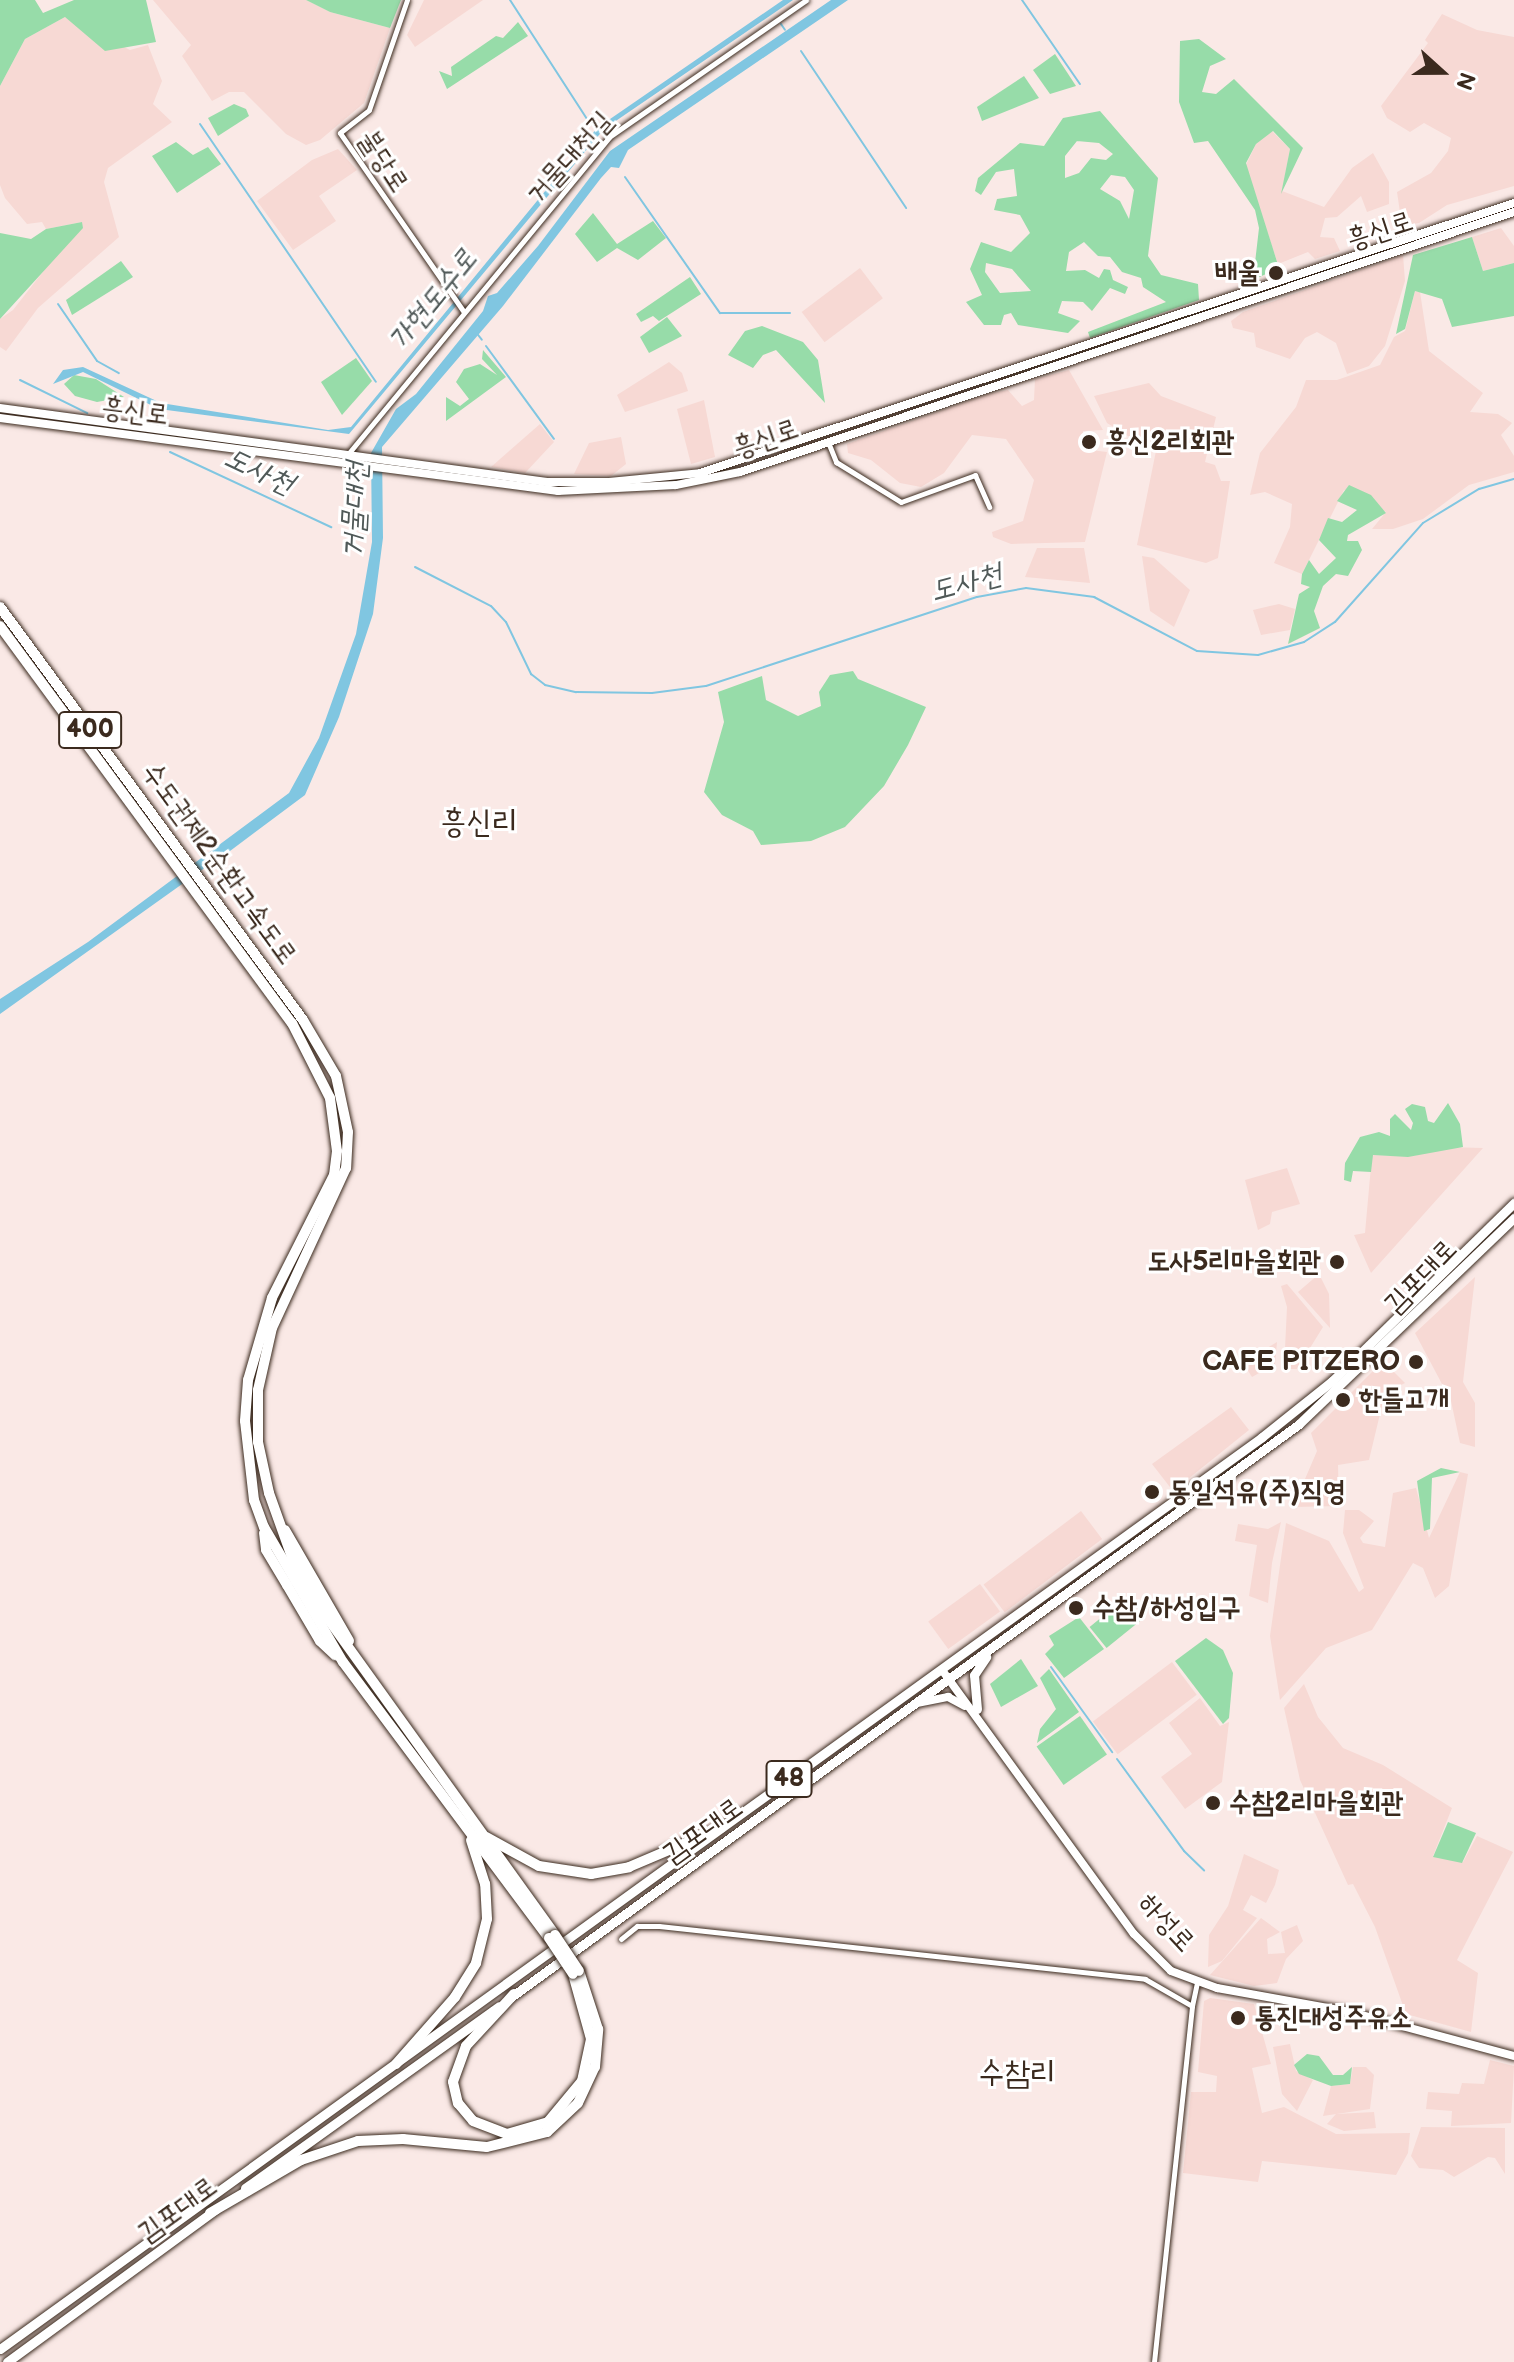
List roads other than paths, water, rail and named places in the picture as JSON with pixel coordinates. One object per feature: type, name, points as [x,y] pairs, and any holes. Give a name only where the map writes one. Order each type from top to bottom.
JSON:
[{"type":"highway","name":"수도권제2순환고속도로","points":[[0,607],[175,856]]},
{"type":"highway","name":"수도권제2순환고속도로","points":[[0,626],[318,1041],[336,1076],[348,1132],[346,1168],[272,1328],[258,1390],[258,1442],[280,1525],[301,1575],[355,1657],[552,1936]]},
{"type":"highway","name":"수도권제2순환고속도로","points":[[204,894],[292,1023],[330,1098],[337,1151],[326,1194],[272,1298],[248,1380],[247,1457],[264,1527],[343,1662],[468,1830],[552,1936]]},
{"type":"highway","points":[[481,1834],[539,1866],[591,1874],[629,1867],[721,1828]]},
{"type":"highway","points":[[396,2064],[455,1997],[476,1963],[487,1919],[485,1884],[468,1830]]},
{"type":"highway","points":[[210,2213],[301,2160],[358,2141],[403,2139],[487,2147],[518,2143],[547,2132],[578,2103],[595,2067],[598,2029],[576,1973],[552,1936]]},
{"type":"highway","points":[[514,1994],[466,2046],[453,2082],[458,2103],[473,2121],[507,2134],[548,2122],[582,2081],[591,2039],[576,1973]]},
{"type":"main road","name":"흥신로","points":[[0,408],[361,461],[574,483],[713,470],[1514,203]]},
{"type":"main road","name":"흥신로","points":[[390,464],[558,491],[617,492],[724,477],[1514,212]]},
{"type":"main road","name":"흥신로","points":[[0,418],[346,459]]},
{"type":"main road","name":"김포대로","points":[[0,2349],[944,1668],[1311,1399],[1514,1203]]},
{"type":"main road","name":"김포대로","points":[[7,2362],[917,1703],[1329,1400],[1514,1218]]},
{"type":"main road","points":[[917,1703],[948,1697],[974,1710],[974,1675],[998,1644]]},
{"type":"main road","name":"하성로","points":[[944,1668],[1145,1947],[1164,1966],[1197,1983],[1350,2012],[1514,2054]]},
{"type":"main road","name":"하성로","points":[[974,1710],[1137,1930],[1175,1969],[1220,1985],[1365,2012],[1514,2054]]},
{"type":"street","name":"불당로","points":[[407,0],[369,110],[340,133],[464,312]]},
{"type":"street","name":"거물대천길","points":[[464,312],[609,137],[806,0]]},
{"type":"street","points":[[346,459],[464,312]]},
{"type":"street","points":[[827,441],[836,462],[901,502],[975,475],[989,507]]},
{"type":"street","name":"하성로","points":[[621,1939],[637,1926],[659,1926],[1145,1979],[1192,2006]]},
{"type":"street","name":"하성로","points":[[1154,2362],[1197,1983]]},
{"type":"water","points":[[783,0],[793,0],[604,129],[349,434],[159,409],[83,372],[53,384],[63,370],[83,367],[161,403],[328,430],[351,427],[597,128]]},
{"type":"water","points":[[831,0],[848,0],[628,150],[619,168],[611,167],[601,178],[503,306],[382,447],[383,538],[373,614],[339,717],[305,795],[218,860],[217,868],[206,867],[0,1014],[0,999],[88,942],[289,793],[319,738],[356,634],[372,542],[371,453],[396,409],[416,394],[483,311],[488,296],[497,293],[538,246],[610,151]]},
{"type":"waterway","points":[[510,0],[589,122]]},
{"type":"waterway","points":[[1022,0],[1080,84]]},
{"type":"waterway","points":[[781,24],[785,30]]},
{"type":"waterway","points":[[801,51],[906,208]]},
{"type":"waterway","points":[[200,124],[376,382]]},
{"type":"waterway","points":[[625,177],[720,313],[790,313]]},
{"type":"waterway","points":[[58,304],[97,361],[119,373]]},
{"type":"waterway","points":[[475,331],[482,340]]},
{"type":"waterway","points":[[486,346],[554,439]]},
{"type":"waterway","name":"도사천","points":[[20,380],[87,413]]},
{"type":"waterway","name":"도사천","points":[[170,452],[331,527]]},
{"type":"waterway","name":"도사천","points":[[415,567],[491,606],[506,622],[531,674],[545,685],[576,692],[652,693],[706,686],[977,597],[1026,588],[1094,597],[1197,651],[1258,655],[1304,642],[1335,622],[1423,523],[1479,489],[1514,479]]},
{"type":"waterway","points":[[1051,1667],[1112,1752]]},
{"type":"waterway","points":[[1117,1759],[1184,1851],[1204,1870]]},
{"type":"place","name":"배울","points":[[1276,273]]},
{"type":"place","name":"흥신2리회관","points":[[1089,442]]},
{"type":"place","name":"도사5리마을회관","points":[[1337,1262]]},
{"type":"place","name":"CAFE PITZERO","points":[[1416,1362]]},
{"type":"place","name":"한들고개","points":[[1343,1400]]},
{"type":"place","name":"동일석유(주)직영","points":[[1152,1492]]},
{"type":"place","name":"수참/하성입구","points":[[1076,1608]]},
{"type":"place","name":"수참2리마을회관","points":[[1213,1803]]},
{"type":"place","name":"통진대성주유소","points":[[1238,2018]]},
{"type":"district","name":"흥신리","points":[[479,823]]},
{"type":"district","name":"수참리","points":[[1017,2074]]},
{"type":"water label","name":"가현도수로","points":[[433,300]]},
{"type":"water label","name":"거물대천","points":[[355,510]]}]
